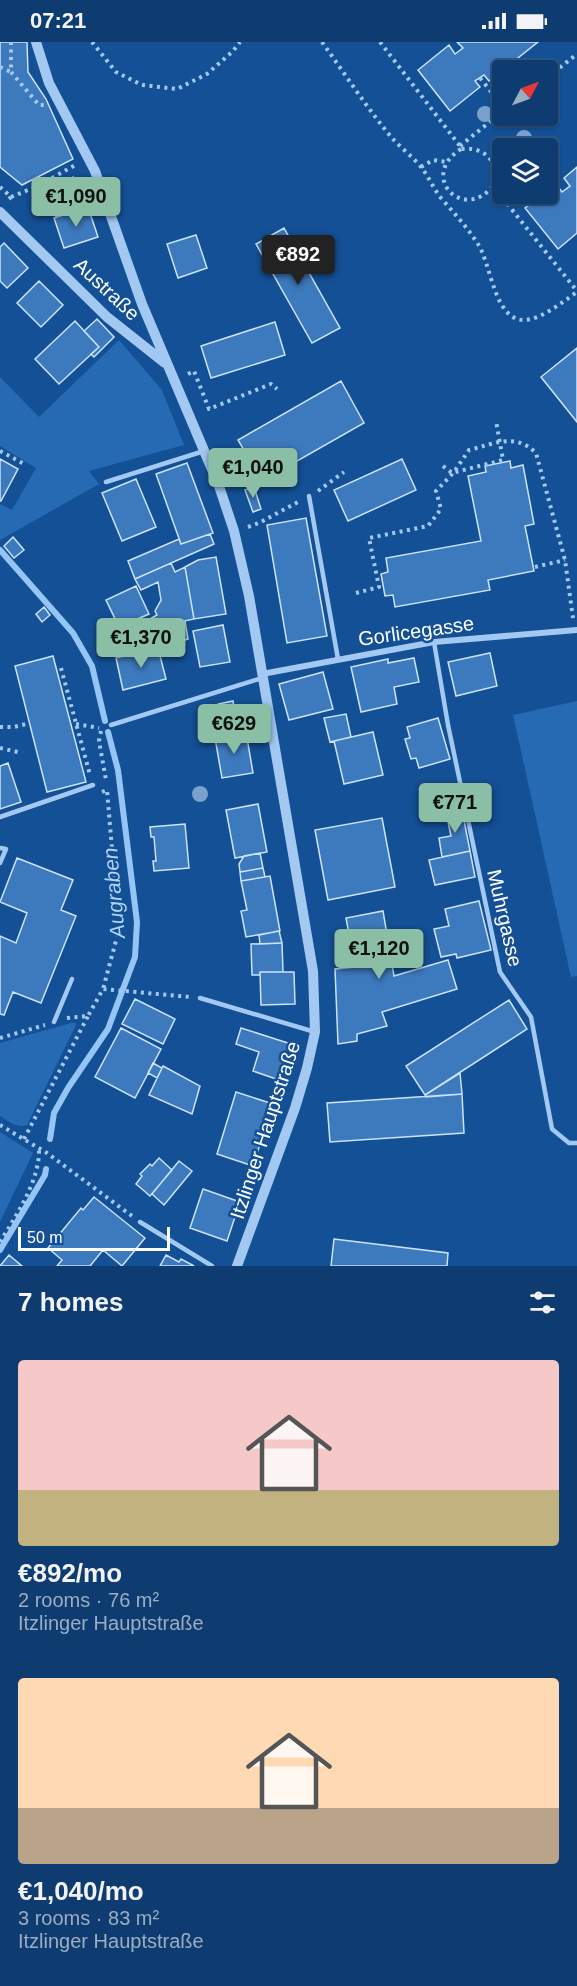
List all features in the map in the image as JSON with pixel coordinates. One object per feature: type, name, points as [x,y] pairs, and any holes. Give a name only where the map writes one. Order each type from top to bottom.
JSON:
[{"type":"street","name":"Itzlinger Hauptstraße","points":[[36,42],[50,83],[95,171],[142,304],[219,486],[234,531],[241,557],[313,970],[315,1032],[308,1068],[237,1266]]},
{"type":"street","name":"Austraße","points":[[0,212],[107,317],[167,366]]},
{"type":"street","name":"Gorlicegasse","points":[[262,676],[338,659],[434,642],[576,630]]},
{"type":"lane","points":[[106,482],[204,451]]},
{"type":"lane","points":[[309,496],[338,659]]},
{"type":"lane","name":"Muhrgasse","points":[[434,642],[448,725],[500,972],[531,1017],[552,1129],[569,1143],[577,1143]]},
{"type":"lane","points":[[111,725],[262,676]]},
{"type":"lane","points":[[0,817],[93,785]]},
{"type":"lane","points":[[0,848],[6,849],[0,863]]},
{"type":"lane","points":[[54,1022],[72,979]]},
{"type":"lane","points":[[200,998],[315,1032]]},
{"type":"lane","points":[[140,1222],[212,1266]]},
{"type":"path","points":[[10,72],[11,42]]},
{"type":"path","points":[[92,42],[116,72],[142,85],[177,89],[207,74],[240,42]]},
{"type":"path","points":[[322,42],[386,130],[421,167],[440,197],[462,220],[480,247],[499,298],[507,312],[522,321],[539,316],[577,292],[507,204]]},
{"type":"path","points":[[380,42],[460,147],[478,150],[490,158],[492,163]]},
{"type":"path","points":[[558,69],[577,54]]},
{"type":"path","points":[[0,67],[10,72],[39,105]]},
{"type":"path","points":[[480,78],[492,93]]},
{"type":"path","points":[[492,120],[450,156],[444,168],[444,181],[450,192],[461,199],[475,200],[487,194],[492,187]]},
{"type":"path","points":[[10,197],[38,186],[88,158]]},
{"type":"path","points":[[421,167],[433,160],[447,162]]},
{"type":"path","points":[[174,380],[194,371],[209,409],[271,384],[277,389]]},
{"type":"path","points":[[452,473],[503,460],[496,421]]},
{"type":"path","points":[[356,593],[380,587],[369,538],[428,526],[441,509],[436,491],[468,450],[512,440],[520,441],[529,445],[536,453],[565,560],[576,630]]},
{"type":"path","points":[[0,451],[26,465]]},
{"type":"path","points":[[443,466],[452,473]]},
{"type":"path","points":[[234,531],[259,523],[309,496],[344,472]]},
{"type":"path","points":[[536,567],[565,560]]},
{"type":"path","points":[[61,668],[93,785]]},
{"type":"path","points":[[0,727],[14,727],[30,723]]},
{"type":"path","points":[[24,1139],[103,989],[117,938],[116,896],[107,790],[99,741],[100,732],[104,729],[76,724]]},
{"type":"path","points":[[0,748],[22,753]]},
{"type":"path","points":[[99,793],[107,790]]},
{"type":"path","points":[[103,989],[200,998]]},
{"type":"path","points":[[0,1038],[72,1017],[88,1016]]},
{"type":"path","points":[[0,1125],[39,1148],[140,1222]]},
{"type":"path","points":[[0,1242],[18,1214],[31,1183],[39,1162],[39,1148]]},
{"type":"shaded area","points":[[119,340],[162,390],[184,445],[89,471],[99,484],[0,540],[0,504],[12,510],[36,468],[0,446],[0,377],[39,417]]},
{"type":"shaded area","points":[[577,701],[577,976],[571,977],[513,715]]},
{"type":"shaded area","points":[[76,1023],[76,1025],[27,1125],[16,1125],[0,1116],[0,1043]]},
{"type":"shaded area","points":[[0,1132],[33,1153],[0,1222]]},
{"type":"building","points":[[0,42],[27,42],[28,72],[46,99],[73,159],[22,185],[0,167]]},
{"type":"building","points":[[457,42],[538,42],[515,60],[492,60],[492,79],[489,81],[484,75],[475,81],[480,87],[450,111],[418,70],[449,45],[455,54],[463,48]]},
{"type":"building","points":[[577,167],[577,233],[558,249],[525,208],[530,204],[558,204],[558,187],[562,192],[570,186],[564,178]]},
{"type":"building","points":[[73,177],[84,208],[56,217],[47,191]]},
{"type":"building","points":[[88,207],[98,237],[64,248],[54,218]]},
{"type":"building","points":[[284,228],[340,328],[312,343],[256,244]]},
{"type":"building","points":[[196,235],[207,268],[178,278],[167,244]]},
{"type":"building","points":[[4,243],[28,268],[7,288],[0,281],[0,247]]},
{"type":"building","points":[[39,281],[63,305],[41,327],[17,303]]},
{"type":"building","points":[[97,319],[114,337],[94,357],[91,354],[99,347],[84,331]]},
{"type":"building","points":[[75,321],[99,347],[59,384],[35,359]]},
{"type":"building","points":[[275,322],[285,355],[211,378],[201,346]]},
{"type":"building","points":[[577,348],[577,422],[541,377]]},
{"type":"building","points":[[341,381],[364,423],[262,481],[238,440]]},
{"type":"building","points":[[0,459],[18,469],[1,501],[0,501]]},
{"type":"building","points":[[402,459],[416,490],[348,521],[334,490]]},
{"type":"building","points":[[510,461],[511,468],[523,465],[534,524],[525,526],[534,571],[488,580],[490,590],[395,607],[393,595],[385,596],[381,574],[388,572],[386,558],[481,541],[468,476],[486,472],[485,466]]},
{"type":"building","points":[[187,463],[213,533],[181,544],[156,474]]},
{"type":"building","points":[[136,479],[156,527],[122,541],[102,493]]},
{"type":"building","points":[[254,487],[261,509],[253,512],[245,490]]},
{"type":"building","points":[[306,518],[327,636],[287,643],[267,525]]},
{"type":"building","points":[[210,534],[214,544],[135,579],[128,561],[179,539],[181,544]]},
{"type":"building","points":[[13,537],[24,550],[14,558],[4,546]]},
{"type":"building","points":[[216,557],[226,614],[194,619],[185,567],[198,560]]},
{"type":"building","points":[[171,563],[175,572],[185,567],[194,619],[161,626],[164,641],[149,644],[145,622],[157,615],[155,611],[161,600],[158,582],[141,590],[135,579]]},
{"type":"building","points":[[136,586],[149,614],[119,627],[106,600]]},
{"type":"building","points":[[44,607],[50,615],[42,622],[36,614]]},
{"type":"building","points":[[185,621],[188,639],[164,647],[161,626]]},
{"type":"building","points":[[223,625],[230,662],[200,667],[193,631]]},
{"type":"building","points":[[158,648],[166,679],[123,690],[116,658]]},
{"type":"building","points":[[490,653],[497,686],[456,696],[448,662]]},
{"type":"building","points":[[53,656],[86,782],[47,792],[15,666]]},
{"type":"building","points":[[414,658],[419,682],[394,687],[397,704],[361,712],[351,667],[388,659],[388,663]]},
{"type":"building","points":[[323,672],[333,709],[289,720],[279,684]]},
{"type":"building","points":[[233,701],[234,707],[241,705],[246,732],[215,738],[214,732],[208,733],[205,714],[219,712],[218,704]]},
{"type":"building","points":[[346,714],[351,737],[330,742],[324,718]]},
{"type":"building","points":[[438,718],[450,759],[419,768],[416,758],[411,759],[405,739],[410,738],[407,727]]},
{"type":"building","points":[[246,732],[253,773],[222,778],[215,738]]},
{"type":"building","points":[[373,732],[383,775],[344,784],[334,741]]},
{"type":"building","points":[[8,763],[21,802],[0,809],[0,766]]},
{"type":"building","points":[[258,804],[267,852],[235,858],[226,810]]},
{"type":"building","points":[[461,805],[470,851],[442,857],[439,838],[451,836],[445,808]]},
{"type":"building","points":[[382,818],[395,887],[328,900],[315,830]]},
{"type":"building","points":[[185,824],[189,868],[154,871],[153,861],[156,861],[154,837],[151,837],[150,827]]},
{"type":"building","points":[[470,851],[475,877],[435,885],[429,860]]},
{"type":"building","points":[[260,853],[263,868],[240,872],[239,864],[244,856]]},
{"type":"building","points":[[17,858],[73,880],[61,910],[76,916],[41,1003],[13,992],[4,1015],[0,1014],[0,936],[16,943],[27,913],[0,902]]},
{"type":"building","points":[[263,868],[265,877],[241,881],[240,872]]},
{"type":"building","points":[[270,876],[280,931],[246,937],[241,911],[247,910],[241,881]]},
{"type":"building","points":[[479,901],[491,950],[457,958],[456,954],[441,957],[434,929],[449,926],[445,909]]},
{"type":"building","points":[[383,911],[394,976],[448,960],[457,989],[382,1012],[387,1026],[357,1034],[357,1041],[338,1044],[335,969],[355,967],[346,918]]},
{"type":"building","points":[[279,931],[282,943],[260,944],[259,935]]},
{"type":"building","points":[[282,943],[283,972],[260,972],[260,975],[252,975],[251,944]]},
{"type":"building","points":[[260,972],[294,972],[295,1004],[261,1005]]},
{"type":"building","points":[[135,999],[175,1019],[163,1044],[122,1024]]},
{"type":"building","points":[[509,1000],[527,1029],[425,1095],[406,1066]]},
{"type":"building","points":[[121,1028],[161,1049],[135,1098],[95,1077]]},
{"type":"building","points":[[241,1028],[291,1044],[279,1080],[253,1071],[259,1052],[236,1044]]},
{"type":"building","points":[[153,1063],[162,1068],[157,1078],[148,1073]]},
{"type":"building","points":[[163,1066],[200,1086],[192,1114],[149,1095]]},
{"type":"building","points":[[460,1073],[462,1094],[426,1097],[425,1095]]},
{"type":"building","points":[[236,1092],[273,1104],[253,1166],[217,1154]]},
{"type":"building","points":[[462,1094],[464,1133],[330,1142],[327,1103]]},
{"type":"building","points":[[159,1158],[172,1170],[150,1196],[136,1184],[142,1176],[140,1174]]},
{"type":"building","points":[[179,1161],[192,1171],[164,1205],[152,1194]]},
{"type":"building","points":[[203,1189],[240,1202],[227,1241],[190,1228]]},
{"type":"building","points":[[94,1197],[145,1238],[122,1266],[103,1250],[90,1266],[57,1266],[62,1260],[48,1248],[81,1208],[83,1210]]},
{"type":"building","points":[[334,1239],[448,1253],[447,1266],[331,1266]]},
{"type":"building","points":[[9,1255],[22,1266],[0,1266]]},
{"type":"building","points":[[166,1255],[179,1262],[181,1259],[194,1266],[160,1266]]},
{"type":"waterway","name":"Augraben","points":[[0,550],[73,633],[92,666],[105,721]]},
{"type":"waterway","name":"Augraben","points":[[50,1139],[54,1113],[108,1029],[135,957],[137,922],[118,770],[108,732]]},
{"type":"waterway","points":[[0,1250],[45,1175],[46,1169]]}]
